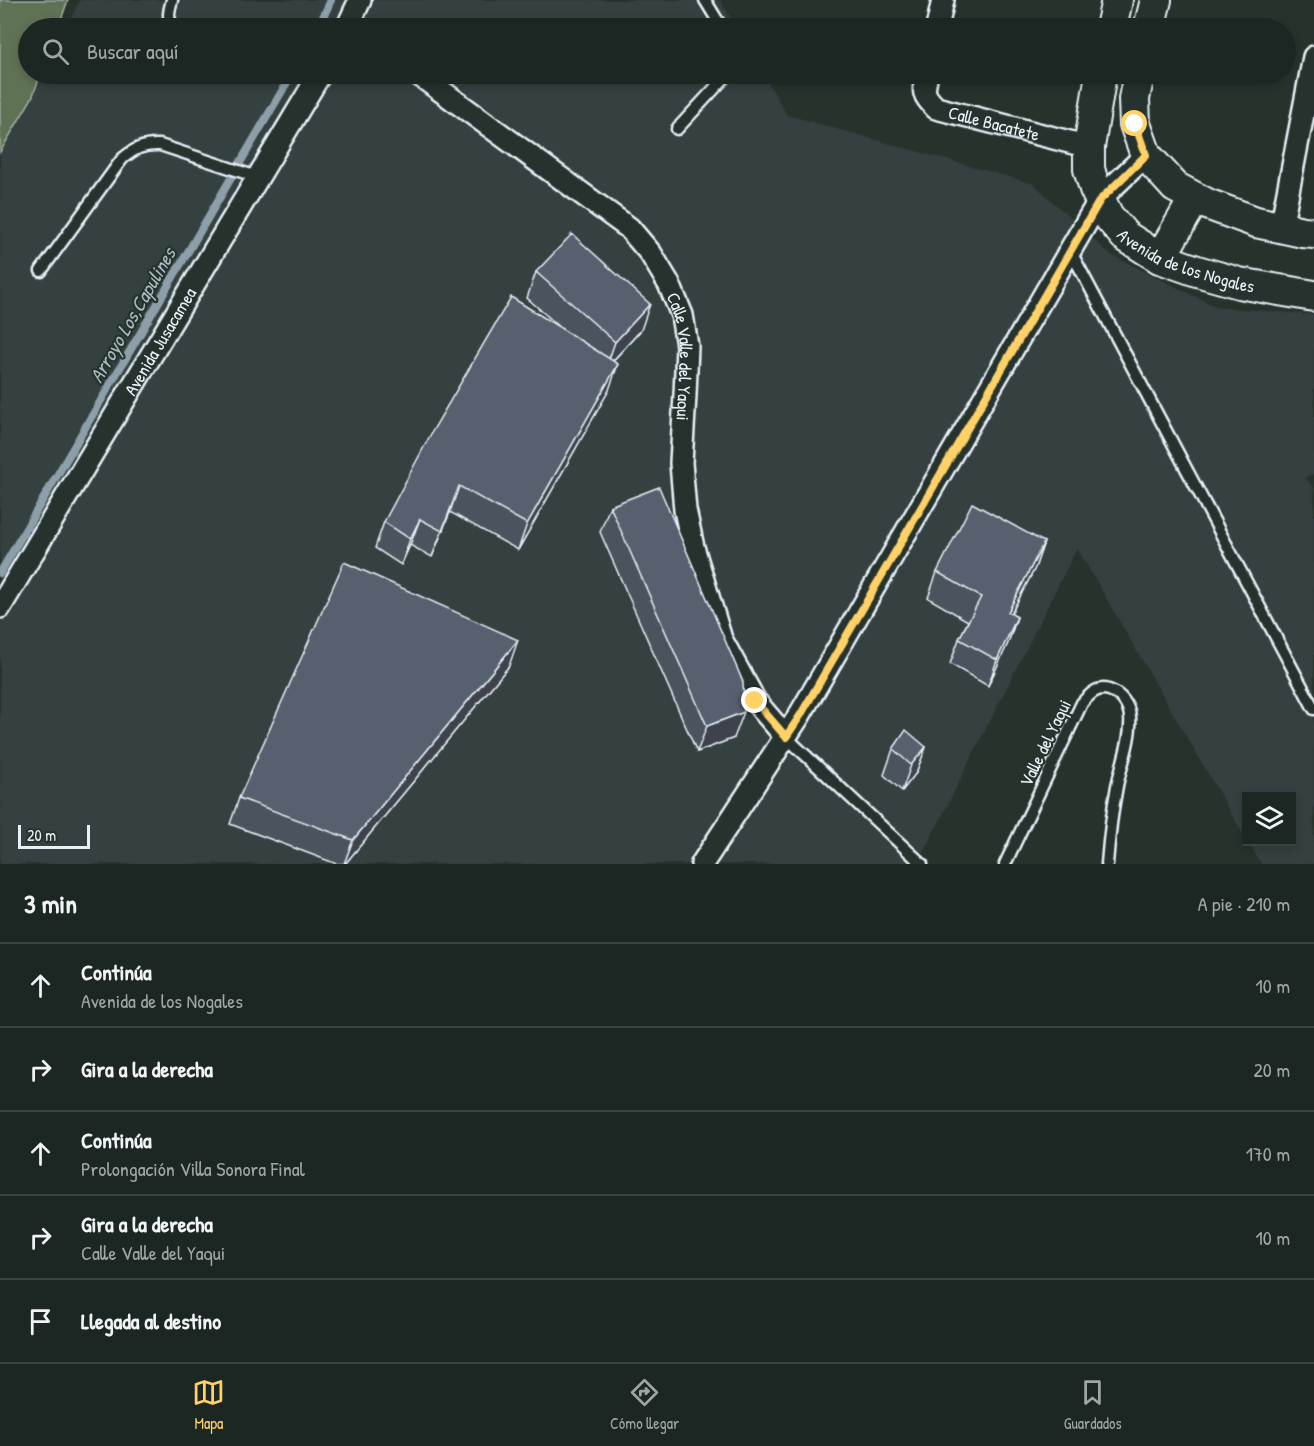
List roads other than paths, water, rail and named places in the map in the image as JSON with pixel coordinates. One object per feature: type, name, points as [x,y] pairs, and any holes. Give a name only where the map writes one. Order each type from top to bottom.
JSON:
[{"type":"main road","points":[[1113,18],[1117,0]]},
{"type":"main road","points":[[1152,18],[1156,0]]},
{"type":"main road","name":"Avenida de los Nogales","points":[[1099,84],[1089,147],[1089,169],[1108,216],[1125,236],[1160,258],[1197,272],[1239,283],[1314,296]]},
{"type":"main road","points":[[1137,84],[1134,99],[1135,124],[1146,155],[1175,187],[1207,204],[1256,222],[1314,233]]},
{"type":"main road","points":[[1160,258],[1196,198]]},
{"type":"street","points":[[354,18],[360,0]]},
{"type":"street","points":[[939,18],[943,0]]},
{"type":"street","points":[[1281,228],[1314,57]]},
{"type":"street","name":"Avenida Jusacamea","points":[[0,607],[258,177],[310,84]]},
{"type":"street","name":"Calle Valle del Yaqui","points":[[432,84],[629,228],[651,254],[669,284],[682,315],[687,346],[681,464],[685,510],[693,547],[722,639],[755,701],[786,737]]},
{"type":"street","name":"Calle Bacatete","points":[[925,84],[924,90],[928,100],[936,108],[1089,147]]},
{"type":"street","points":[[702,864],[800,716],[1100,200],[1146,155]]},
{"type":"lane","points":[[169,18],[172,0]]},
{"type":"lane","points":[[705,0],[716,18]]},
{"type":"lane","points":[[677,129],[719,84]]},
{"type":"lane","points":[[41,271],[122,159],[141,146],[160,145],[258,177]]},
{"type":"lane","points":[[1070,250],[1314,709]]},
{"type":"lane","name":"Valle del Yaqui","points":[[1005,864],[1082,703],[1091,693],[1108,689],[1118,694],[1125,702],[1130,715],[1130,730],[1114,801],[1107,864]]},
{"type":"lane","points":[[786,737],[922,864]]},
{"type":"waterway","name":"Arroyo Los,Capulines","points":[[323,18],[331,0]]},
{"type":"waterway","name":"Arroyo Los,Capulines","points":[[0,573],[286,84]]}]
